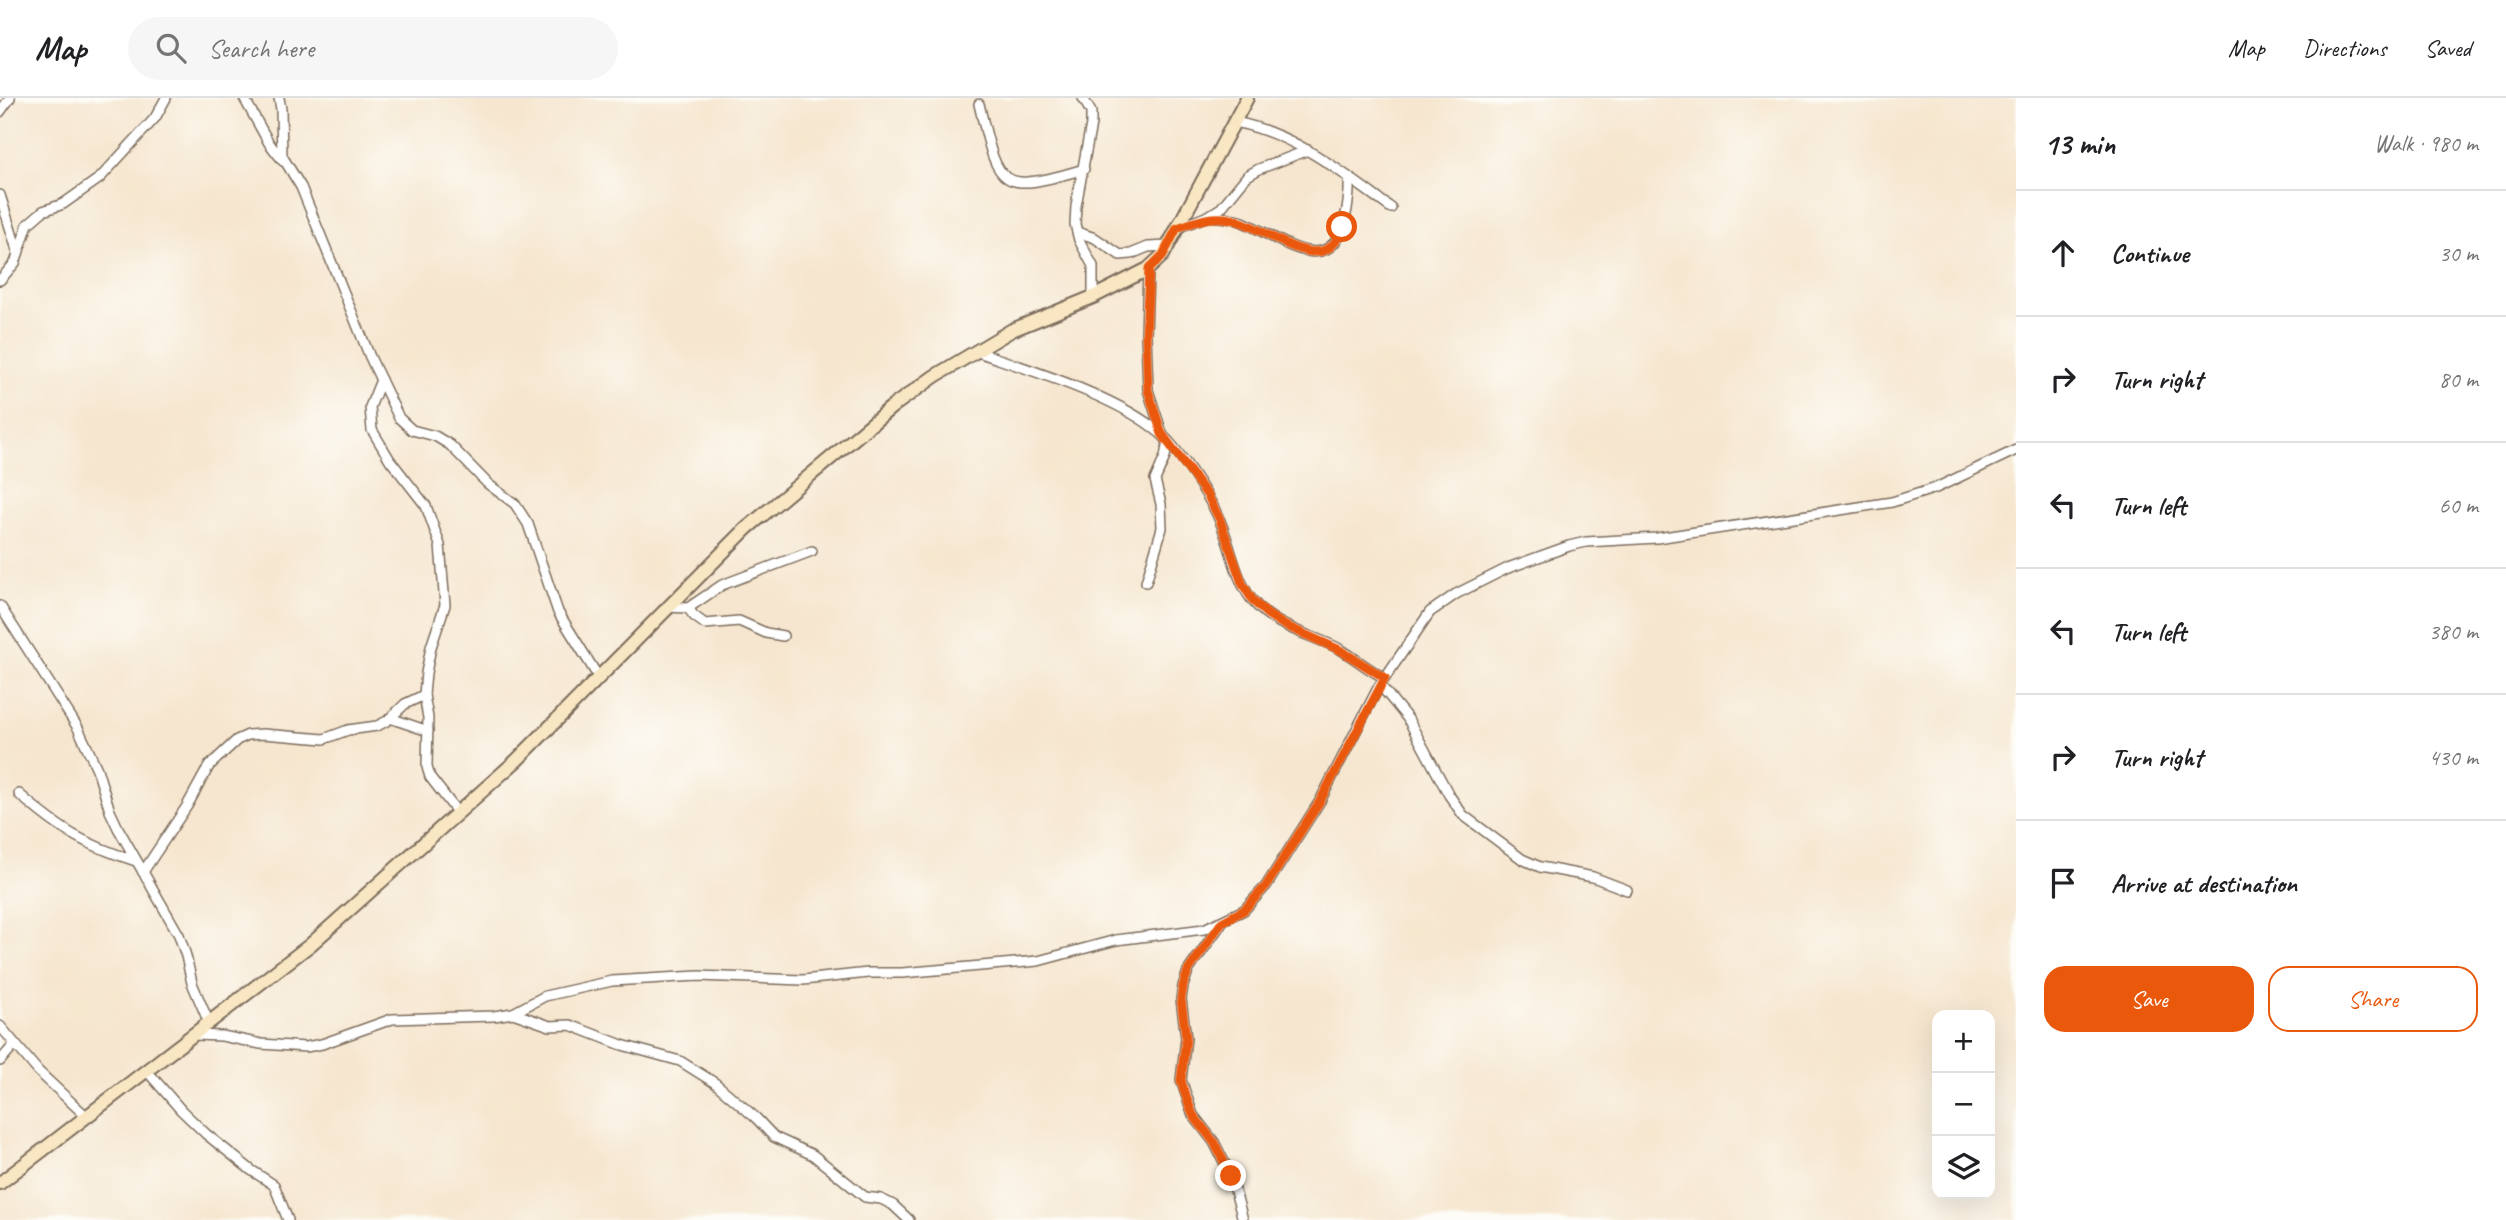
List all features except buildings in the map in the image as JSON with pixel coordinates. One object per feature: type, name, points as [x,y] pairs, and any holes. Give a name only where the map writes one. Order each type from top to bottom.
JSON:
[{"type":"street","points":[[0,112],[10,98]]},
{"type":"street","points":[[0,280],[15,263],[28,223],[43,211],[63,204],[100,178],[155,118],[166,98]]},
{"type":"street","points":[[244,98],[269,143],[300,187],[399,418],[405,426],[435,436],[450,445],[488,484],[515,504],[527,524],[558,612],[599,678]]},
{"type":"street","points":[[279,98],[282,156],[286,165]]},
{"type":"street","points":[[1083,98],[1091,112],[1091,124],[1076,206],[1077,232],[1093,266],[1093,298]]},
{"type":"street","points":[[0,1183],[310,946],[517,760],[746,529],[810,473],[894,406],[934,376],[1012,330],[1093,298],[1149,269],[1163,255],[1247,98]]},
{"type":"street","points":[[979,104],[992,160],[1009,180],[1034,183],[1084,169]]},
{"type":"street","points":[[1234,122],[1254,127],[1308,150],[1391,208]]},
{"type":"street","points":[[1177,228],[1221,208],[1247,176],[1308,150]]},
{"type":"street","points":[[1208,216],[1234,219],[1293,247],[1310,252],[1326,250],[1339,239],[1350,196],[1349,178]]},
{"type":"street","points":[[0,195],[18,254]]},
{"type":"street","points":[[1077,232],[1095,238],[1120,256],[1148,247],[1168,246]]},
{"type":"street","points":[[1146,582],[1162,528],[1161,504],[1154,480],[1165,457],[1165,437],[1148,390],[1146,335],[1149,269]]},
{"type":"street","points":[[975,351],[1104,400],[1147,423],[1165,437],[1208,496],[1220,520],[1242,583],[1253,601],[1284,625],[1340,650],[1382,681],[1408,719],[1462,815],[1522,859],[1540,867],[1593,877],[1627,890]]},
{"type":"street","points":[[381,380],[370,407],[372,430],[390,460],[426,506],[440,545],[445,605],[431,647],[424,695],[428,732],[427,767],[430,777],[458,813]]},
{"type":"street","points":[[195,1035],[261,1044],[306,1046],[336,1040],[393,1019],[513,1013],[545,996],[612,981],[698,976],[803,980],[856,974],[902,974],[970,965],[1027,962],[1116,940],[1204,929],[1244,910],[1266,886],[1320,801],[1382,681],[1437,605],[1490,576],[1536,556],[1586,542],[1657,538],[1892,502],[1936,488],[2016,450]]},
{"type":"street","points":[[666,607],[688,608],[722,585],[812,551]]},
{"type":"street","points":[[0,606],[78,728],[97,769],[110,811],[179,935],[192,983],[209,1023]]},
{"type":"street","points":[[688,608],[705,624],[738,621],[766,633],[783,636]]},
{"type":"street","points":[[143,872],[187,806],[209,766],[237,740],[248,735],[263,734],[324,739],[348,730],[377,726],[405,704],[424,695]]},
{"type":"street","points":[[390,718],[428,732]]},
{"type":"street","points":[[19,793],[65,831],[109,852],[136,861]]},
{"type":"street","points":[[1222,922],[1188,971],[1183,986],[1181,999],[1186,1038],[1181,1080],[1193,1115],[1214,1142],[1231,1176],[1244,1220]]},
{"type":"street","points":[[513,1013],[550,1026],[570,1025],[622,1045],[680,1061],[715,1083],[756,1118],[774,1138],[814,1155],[865,1197],[881,1199],[893,1205],[909,1220]]},
{"type":"street","points":[[0,1026],[38,1071],[87,1117]]},
{"type":"street","points":[[0,1061],[15,1044]]},
{"type":"street","points":[[147,1071],[206,1134],[274,1185],[288,1220]]},
{"type":"route","points":[[1231,1176],[1214,1142],[1199,1125],[1188,1106],[1181,1080],[1186,1038],[1181,999],[1183,986],[1196,957],[1222,922],[1244,910],[1266,886],[1320,801],[1385,678],[1340,650],[1284,625],[1267,614],[1253,601],[1242,583],[1220,520],[1208,496],[1162,434],[1148,390],[1146,304],[1149,269],[1163,255],[1177,228],[1208,216],[1234,219],[1293,247],[1310,252],[1320,252],[1333,246],[1339,239],[1342,227]]}]
